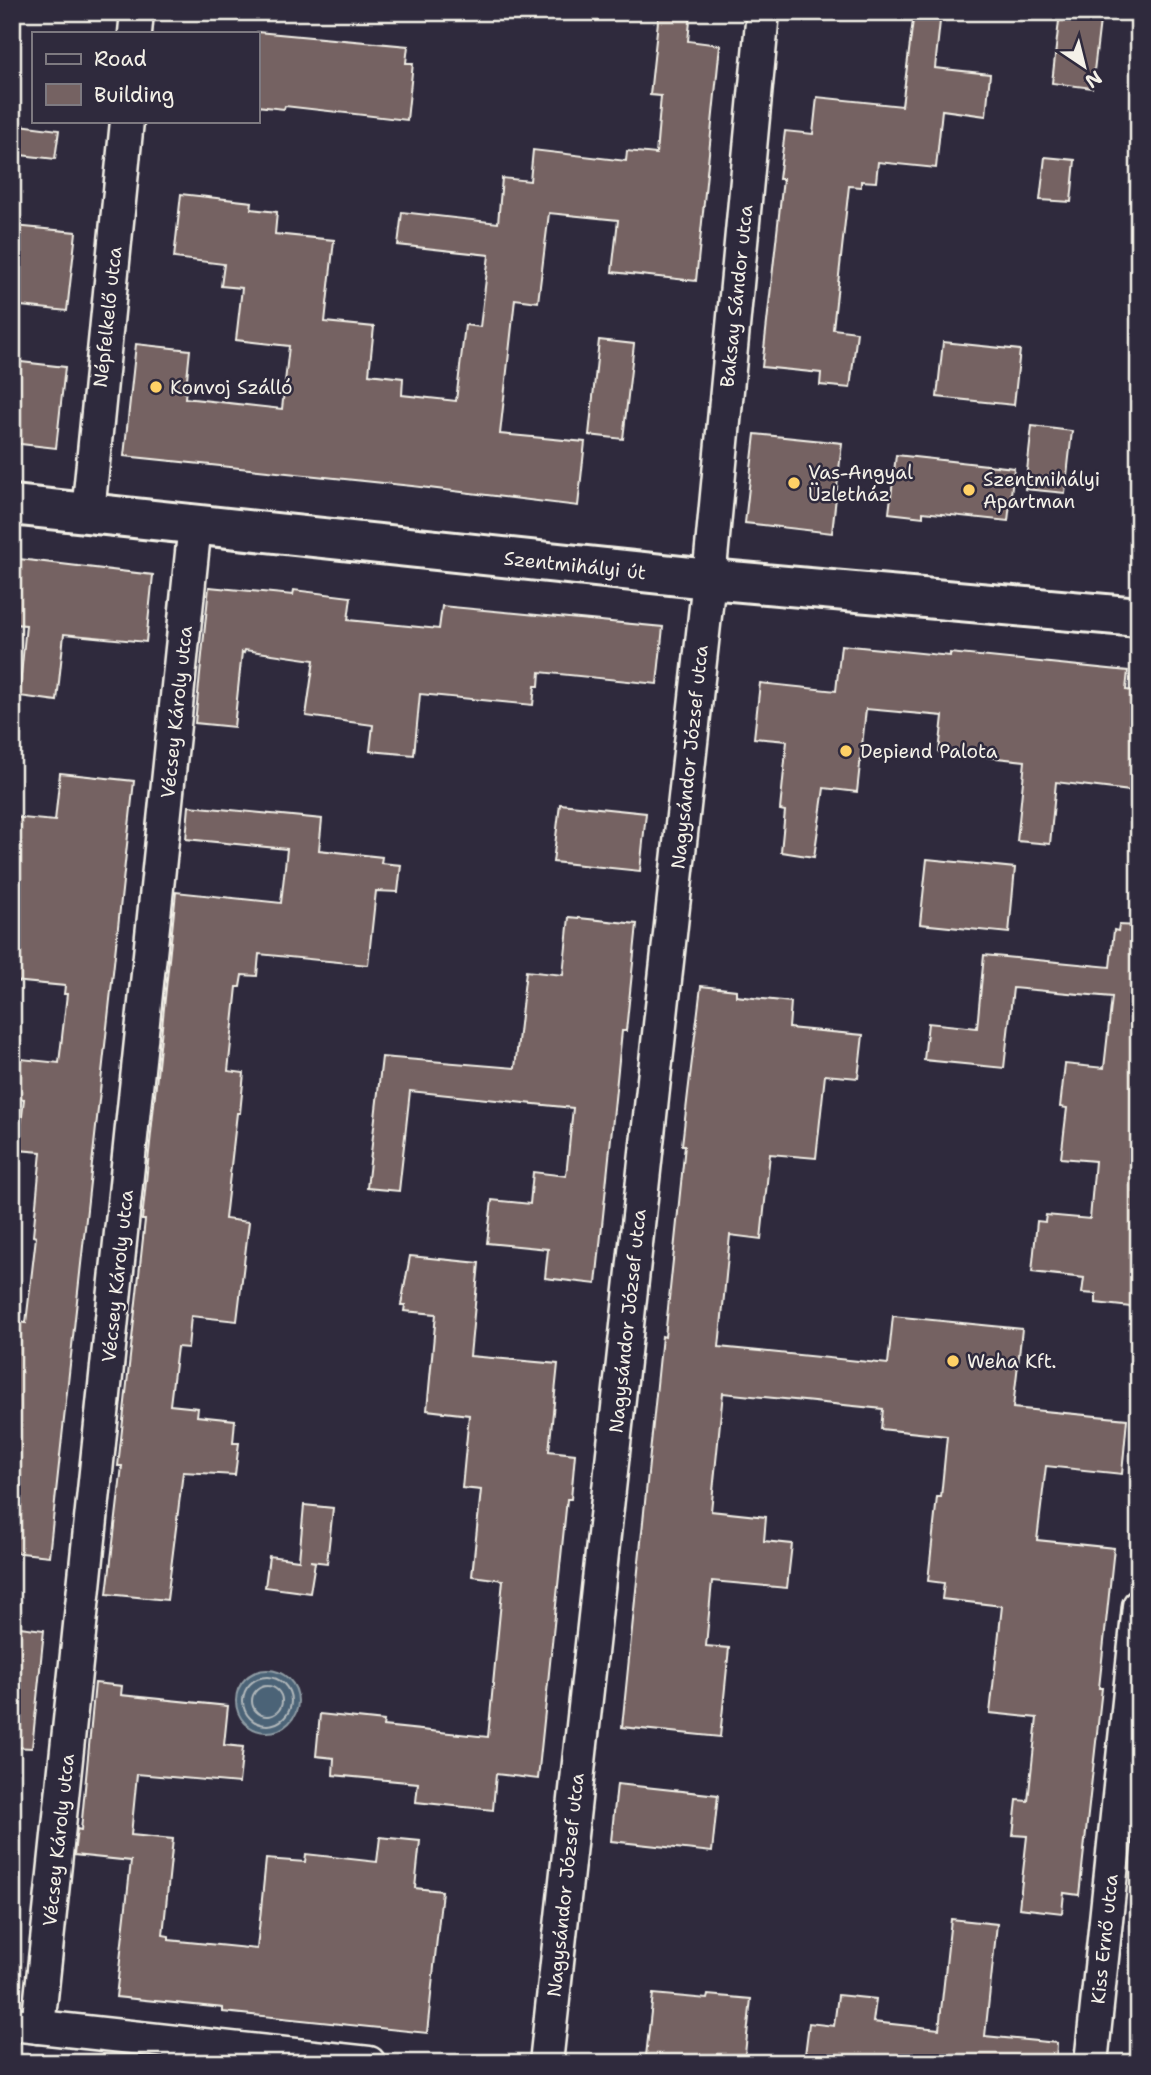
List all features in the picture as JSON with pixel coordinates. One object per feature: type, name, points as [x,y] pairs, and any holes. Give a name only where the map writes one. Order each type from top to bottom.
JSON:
[{"type":"main road","name":"Szentmihályi út","points":[[12,505],[709,579],[1139,617]]},
{"type":"street","points":[[135,32],[137,12]]},
{"type":"street","name":"Baksay Sándor utca","points":[[709,579],[764,12]]},
{"type":"street","name":"Népfelkelő utca","points":[[88,513],[127,122]]},
{"type":"street","name":"Vécsey Károly utca","points":[[25,2026],[195,524]]},
{"type":"street","name":"Nagysándor József utca","points":[[546,2063],[709,579]]},
{"type":"street","name":"Kiss Ernő utca","points":[[1091,2063],[1139,1606]]},
{"type":"street","points":[[25,2026],[369,2063]]},
{"type":"water","points":[[267,1670],[279,1672],[289,1679],[296,1689],[296,1713],[289,1723],[279,1730],[267,1732],[255,1730],[245,1723],[238,1713],[236,1701],[238,1689],[245,1679],[255,1672]]},
{"type":"building","points":[[659,12],[691,12],[688,41],[720,45],[696,281],[612,272],[618,220],[549,213],[538,302],[515,299],[500,434],[585,442],[578,506],[124,456],[136,344],[190,350],[185,398],[282,409],[289,346],[236,340],[242,288],[221,286],[224,264],[174,258],[181,194],[252,202],[251,209],[277,212],[275,234],[334,240],[325,322],[374,327],[369,374],[403,378],[402,395],[456,401],[465,325],[480,327],[489,255],[398,245],[402,212],[498,223],[502,178],[530,181],[533,150],[626,161],[627,151],[656,154],[661,96],[650,95]]},
{"type":"building","points":[[914,12],[941,12],[935,68],[990,74],[986,116],[942,110],[936,168],[878,162],[876,182],[861,181],[861,187],[849,186],[833,329],[857,332],[850,388],[820,385],[821,373],[762,367],[783,179],[779,179],[785,131],[813,134],[817,97],[902,106]]},
{"type":"building","points":[[1060,12],[1101,12],[1092,88],[1052,83]]},
{"type":"building","points":[[259,32],[408,46],[406,63],[413,63],[407,120],[285,106],[284,109],[259,106]]},
{"type":"building","points":[[12,124],[59,130],[55,159],[12,154]]},
{"type":"building","points":[[1045,157],[1075,160],[1071,202],[1040,200]]},
{"type":"building","points":[[14,226],[76,232],[67,311],[12,305]]},
{"type":"building","points":[[599,340],[634,344],[623,439],[589,435]]},
{"type":"building","points":[[943,342],[1020,350],[1014,405],[937,397]]},
{"type":"building","points":[[12,361],[65,367],[56,448],[12,443]]},
{"type":"building","points":[[1032,426],[1072,431],[1065,493],[1025,489]]},
{"type":"building","name":"Vas-Angyal Üzletház","points":[[755,434],[842,443],[832,533],[745,523]]},
{"type":"building","name":"Szentmihályi Apartman","points":[[896,455],[1014,468],[1008,521],[923,512],[923,517],[889,513]]},
{"type":"building","points":[[19,559],[153,575],[146,642],[64,634],[57,701],[19,696],[26,625],[12,624]]},
{"type":"building","points":[[209,587],[293,595],[294,590],[351,597],[348,620],[439,629],[442,606],[663,627],[657,684],[540,672],[533,705],[420,694],[414,755],[370,751],[373,725],[306,716],[314,660],[245,650],[242,652],[234,727],[195,723]]},
{"type":"building","points":[[841,645],[1128,671],[1126,690],[1139,691],[1139,792],[1056,782],[1050,844],[1017,841],[1025,761],[939,752],[943,716],[866,709],[857,792],[824,788],[814,857],[781,852],[785,811],[780,810],[787,741],[754,738],[760,683],[836,691]]},
{"type":"building","points":[[60,773],[134,781],[49,1556],[12,1552],[12,1456],[17,1417],[12,1417],[12,1349],[15,1321],[26,1323],[36,1237],[33,1236],[41,1152],[18,1150],[24,1099],[12,1098],[12,1058],[59,1063],[67,994],[64,994],[65,986],[13,981],[20,910],[12,909],[12,817],[55,821]]},
{"type":"building","points":[[560,804],[646,813],[640,871],[553,862]]},
{"type":"building","points":[[189,806],[322,819],[319,850],[382,857],[381,863],[401,865],[398,892],[376,891],[368,965],[259,954],[257,976],[242,975],[240,987],[237,987],[228,1071],[244,1073],[225,1219],[249,1222],[237,1321],[191,1316],[188,1348],[177,1347],[170,1405],[198,1408],[197,1416],[235,1420],[233,1443],[239,1443],[235,1475],[183,1472],[167,1600],[107,1594],[122,1466],[118,1466],[145,1220],[142,1220],[176,892],[281,903],[287,849],[186,839]]},
{"type":"building","points":[[927,859],[1015,868],[1009,933],[920,924]]},
{"type":"building","points":[[569,917],[637,924],[626,1031],[622,1031],[596,1284],[545,1278],[548,1249],[487,1243],[492,1200],[530,1204],[533,1172],[566,1176],[573,1108],[410,1091],[399,1191],[367,1188],[382,1057],[515,1068],[526,971],[563,975]]},
{"type":"building","points":[[1119,925],[1139,926],[1139,1308],[1096,1303],[1096,1294],[1082,1293],[1084,1278],[1032,1272],[1037,1221],[1045,1222],[1046,1215],[1090,1219],[1095,1161],[1061,1158],[1067,1108],[1060,1107],[1065,1064],[1104,1068],[1112,997],[1013,988],[1004,1068],[924,1060],[928,1023],[977,1028],[984,955],[1110,967],[1114,930],[1118,931]]},
{"type":"building","points":[[701,986],[736,990],[736,996],[791,1002],[789,1028],[863,1035],[858,1078],[825,1075],[816,1158],[770,1154],[761,1239],[730,1235],[719,1347],[888,1364],[893,1316],[1022,1329],[1013,1408],[1127,1419],[1122,1474],[1046,1466],[1037,1540],[1114,1548],[1099,1688],[1102,1688],[1079,1895],[1064,1893],[1062,1913],[1019,1908],[1027,1836],[1013,1835],[1017,1800],[1028,1801],[1037,1718],[990,1713],[1002,1606],[942,1599],[944,1583],[928,1581],[947,1436],[881,1429],[883,1409],[723,1393],[711,1511],[766,1517],[764,1541],[792,1544],[787,1588],[712,1581],[706,1646],[729,1648],[720,1737],[622,1727]]},
{"type":"building","points":[[410,1256],[479,1263],[470,1356],[558,1364],[549,1451],[575,1454],[571,1499],[567,1499],[538,1779],[496,1774],[493,1810],[416,1802],[418,1783],[333,1775],[334,1758],[316,1756],[320,1714],[384,1721],[383,1726],[488,1737],[503,1580],[472,1576],[481,1490],[462,1488],[469,1415],[427,1410],[436,1314],[404,1311],[405,1305],[401,1305]]},
{"type":"building","points":[[304,1505],[333,1508],[327,1563],[310,1561],[315,1562],[310,1593],[265,1587],[269,1556],[299,1560]]},
{"type":"building","points":[[12,1626],[44,1630],[32,1748],[12,1747]]},
{"type":"building","points":[[95,1683],[122,1686],[121,1695],[228,1706],[224,1745],[243,1747],[239,1783],[137,1774],[131,1835],[173,1839],[163,1935],[169,1936],[169,1940],[257,1949],[266,1859],[305,1862],[306,1854],[377,1862],[380,1837],[420,1841],[415,1888],[442,1891],[427,2033],[223,2012],[223,2008],[116,1997],[131,1861],[74,1855],[77,1829],[81,1830]]},
{"type":"building","points":[[617,1784],[718,1795],[712,1852],[611,1841]]},
{"type":"building","points":[[951,1919],[997,1924],[985,2036],[1057,2043],[1056,2063],[804,2063],[809,2023],[834,2026],[838,1995],[876,1999],[873,2022],[939,2029]]},
{"type":"building","points":[[653,1994],[707,1999],[708,1995],[751,1999],[744,2063],[646,2056]]},
{"type":"place","name":"Konvoj Szálló","points":[[156,387]]},
{"type":"place","name":"Vas-Angyal Üzletház","points":[[794,483]]},
{"type":"place","name":"Szentmihályi Apartman","points":[[969,490]]},
{"type":"place","name":"Depiend Palota","points":[[846,751]]},
{"type":"place","name":"Weha Kft.","points":[[953,1361]]}]
